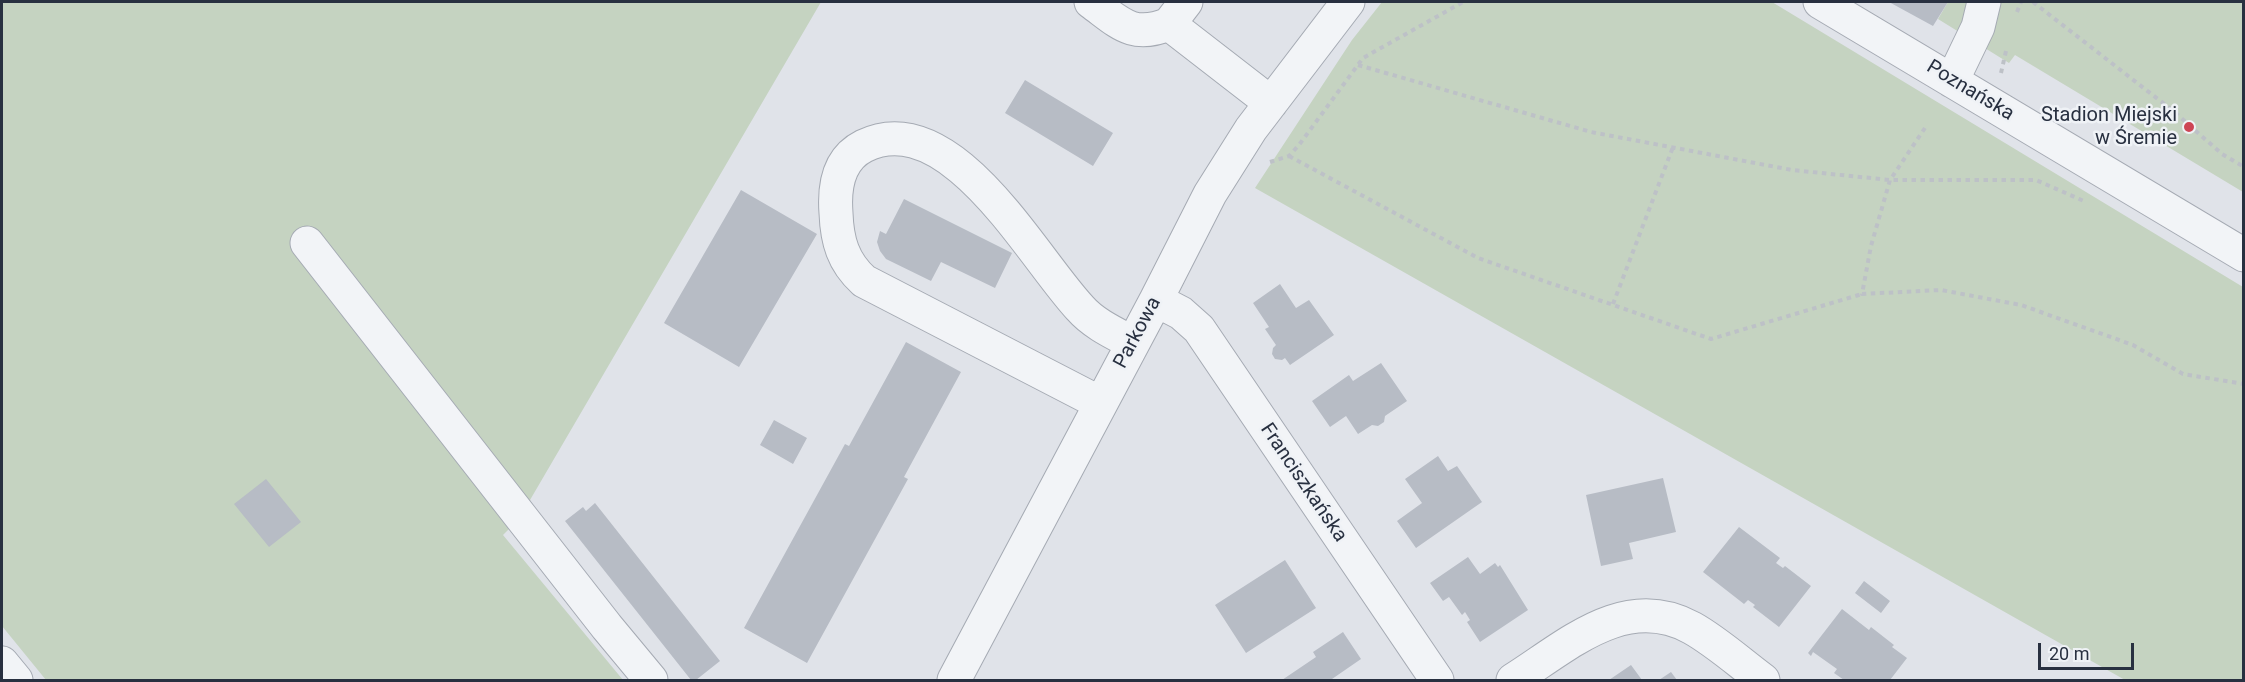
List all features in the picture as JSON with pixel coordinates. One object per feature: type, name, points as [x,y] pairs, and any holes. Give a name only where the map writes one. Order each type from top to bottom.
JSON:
[{"type":"street","points":[[1091,2],[1116,21],[1142,32],[1154,30],[1178,13],[1271,102]]},
{"type":"street","name":"Parkowa","points":[[954,681],[1210,194],[1236,151],[1271,102],[1348,2]]},
{"type":"street","name":"Poznańska","points":[[1820,2],[2244,255]]},
{"type":"street","points":[[1953,81],[1978,27],[1984,2]]},
{"type":"street","points":[[1100,403],[864,281],[852,270],[844,258],[839,243],[835,204],[840,172],[848,158],[859,148],[872,142],[891,139],[909,140],[928,146],[946,156],[962,169],[1003,212],[1080,309],[1102,326],[1132,343]]},
{"type":"street","points":[[307,243],[651,681]]},
{"type":"street","name":"Franciszkańska","points":[[1156,300],[1181,313],[1199,329],[1437,681]]},
{"type":"street","points":[[1513,681],[1600,625],[1628,616],[1653,616],[1666,617],[1693,629],[1763,681]]},
{"type":"street","points":[[2,663],[16,681]]},
{"type":"path","points":[[1266,163],[1289,156],[1363,58],[1463,2]]},
{"type":"path","points":[[2032,2],[2172,111],[2222,154],[2244,167]]},
{"type":"path","points":[[1358,65],[1591,132],[1792,170],[1890,180],[2037,180],[2087,202]]},
{"type":"path","points":[[1862,294],[1871,246],[1890,180],[1925,128]]},
{"type":"path","points":[[1612,304],[1673,147]]},
{"type":"path","points":[[1289,156],[1478,258],[1711,339],[1862,294],[1941,290],[2021,305],[2133,345],[2182,374],[2244,384]]},
{"type":"green space","points":[[2,2],[821,2],[530,500],[533,505],[503,535],[623,680],[46,680],[2,626]]},
{"type":"green space","points":[[1382,2],[1772,2],[2243,287],[2243,680],[2125,680],[1255,188],[1352,40]]},
{"type":"green space","name":"Stadion Miejski w Śremie","points":[[1948,2],[2243,2],[2243,192],[2015,55],[2009,63],[1938,19]]},
{"type":"building","points":[[1889,2],[1948,2],[1933,26]]},
{"type":"building","points":[[1025,80],[1113,133],[1093,166],[1005,113]]},
{"type":"building","points":[[741,190],[817,234],[739,367],[664,323]]},
{"type":"building","points":[[904,199],[1012,253],[995,288],[941,262],[931,281],[886,259],[877,242],[880,231],[886,234]]},
{"type":"building","points":[[1280,284],[1296,308],[1309,300],[1334,335],[1290,365],[1285,358],[1275,359],[1272,354],[1276,345],[1265,329],[1269,327],[1253,303]]},
{"type":"building","points":[[906,342],[961,372],[904,477],[908,479],[807,663],[744,628],[845,444],[849,446]]},
{"type":"building","points":[[1381,363],[1407,401],[1385,416],[1384,422],[1378,426],[1372,425],[1358,434],[1346,416],[1330,427],[1312,401],[1349,375],[1353,381]]},
{"type":"building","points":[[774,420],[807,438],[793,464],[760,445]]},
{"type":"building","points":[[1438,456],[1448,471],[1457,466],[1482,502],[1416,548],[1397,521],[1422,503],[1405,479]]},
{"type":"building","points":[[1663,478],[1676,532],[1629,543],[1633,559],[1601,566],[1586,495]]},
{"type":"building","points":[[266,479],[301,522],[269,547],[234,504]]},
{"type":"building","points":[[595,503],[720,661],[696,680],[691,680],[565,521],[583,507],[586,511]]},
{"type":"building","points":[[1739,527],[1780,558],[1776,563],[1783,568],[1785,566],[1811,586],[1779,627],[1753,607],[1755,605],[1748,600],[1744,604],[1703,572]]},
{"type":"building","points":[[1468,557],[1480,574],[1495,563],[1498,567],[1500,565],[1528,610],[1480,642],[1467,622],[1470,620],[1465,612],[1462,615],[1449,597],[1443,601],[1430,583]]},
{"type":"building","points":[[1285,560],[1316,608],[1246,653],[1215,605]]},
{"type":"building","points":[[1864,581],[1890,601],[1881,613],[1855,593]]},
{"type":"building","points":[[1842,609],[1869,630],[1871,627],[1907,658],[1890,680],[1844,680],[1834,673],[1837,669],[1813,652],[1811,656],[1808,653]]},
{"type":"building","points":[[1343,632],[1361,659],[1333,680],[1282,680],[1316,657],[1313,652]]},
{"type":"building","points":[[1631,665],[1642,680],[1609,680]]},
{"type":"building","points":[[1671,672],[1677,680],[1659,680]]},
{"type":"place","name":"Stadion Miejski w Śremie","points":[[2189,127]]}]
